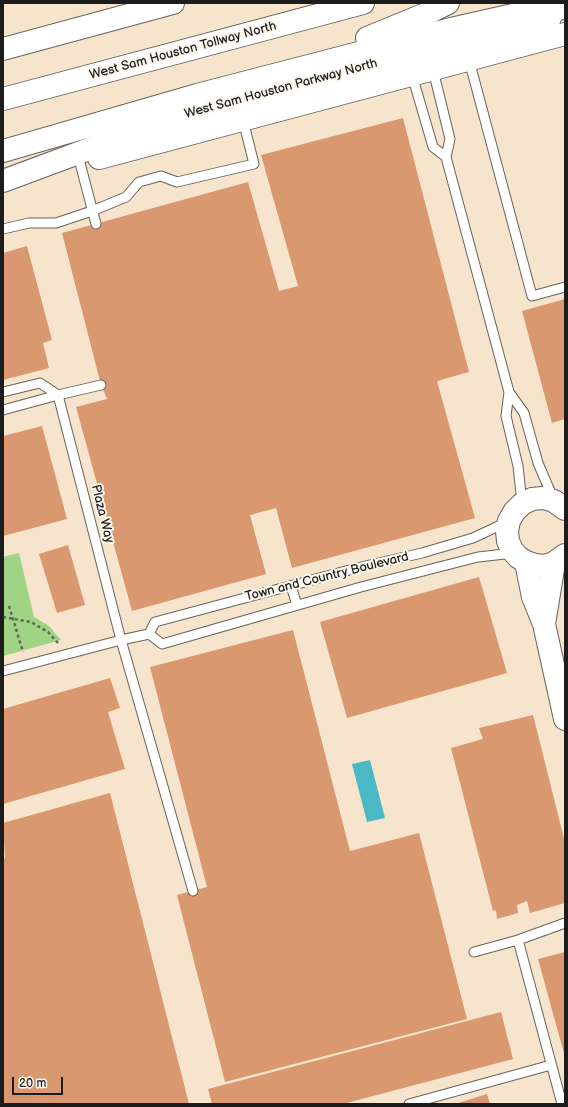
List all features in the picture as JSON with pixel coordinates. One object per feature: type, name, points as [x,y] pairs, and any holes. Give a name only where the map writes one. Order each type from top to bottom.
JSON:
[{"type":"main road","points":[[3,49],[173,3]]},
{"type":"main road","name":"West Sam Houston Tollway North","points":[[3,99],[363,3]]},
{"type":"main road","points":[[197,95],[341,47],[392,28],[448,3]]},
{"type":"main road","points":[[3,151],[197,95],[451,29],[526,12],[565,8]]},
{"type":"main road","name":"West Sam Houston Parkway North","points":[[3,181],[167,120],[532,21],[565,14]]},
{"type":"main road","points":[[3,184],[565,34]]},
{"type":"main road","points":[[562,506],[543,498],[532,499],[522,504],[514,512],[509,522],[507,531],[508,540],[520,558],[544,624],[565,719]]},
{"type":"main road","name":"Town and Country Boulevard","points":[[520,558],[535,565],[545,566],[560,559]]},
{"type":"main road","points":[[544,624],[560,559]]},
{"type":"lane","points":[[469,60],[532,296],[565,287]]},
{"type":"lane","points":[[422,72],[433,146],[446,158]]},
{"type":"lane","points":[[422,72],[450,139],[446,158],[509,392],[524,412],[538,462],[562,506]]},
{"type":"lane","points":[[3,229],[29,222],[56,223],[92,211],[126,197],[140,182],[161,176],[177,182],[254,164],[243,120]]},
{"type":"lane","points":[[80,164],[96,224]]},
{"type":"lane","points":[[3,392],[40,383],[58,395]]},
{"type":"lane","points":[[3,410],[101,385]]},
{"type":"lane","points":[[509,392],[506,416],[518,466],[522,504]]},
{"type":"lane","name":"Plaza Way","points":[[58,395],[121,640],[193,891]]},
{"type":"lane","name":"Town and Country Boulevard","points":[[509,522],[473,538],[422,553],[155,622],[149,634],[162,644],[297,605],[478,556],[520,558]]},
{"type":"lane","points":[[291,586],[297,605]]},
{"type":"lane","points":[[3,671],[149,634]]},
{"type":"lane","points":[[474,952],[518,940],[565,923]]},
{"type":"lane","points":[[518,940],[562,1104]]},
{"type":"lane","points":[[409,1104],[551,1065]]},
{"type":"path","points":[[9,606],[26,664]]},
{"type":"path","points":[[3,617],[31,622],[48,632],[60,646]]},
{"type":"green space","points":[[19,553],[34,617],[49,626],[61,640],[3,656],[3,557]]},
{"type":"water","points":[[370,760],[385,818],[367,822],[352,764]]},
{"type":"building","points":[[403,118],[469,372],[437,381],[475,518],[292,568],[276,508],[250,515],[266,574],[132,611],[76,407],[107,399],[101,385],[62,233],[248,182],[279,291],[298,286],[261,155]]},
{"type":"building","points":[[27,246],[52,340],[43,343],[49,368],[3,380],[3,253]]},
{"type":"building","points":[[565,299],[565,419],[552,423],[522,311]]},
{"type":"building","points":[[42,426],[67,519],[3,536],[3,436]]},
{"type":"building","points":[[68,545],[85,605],[57,613],[39,554]]},
{"type":"building","points":[[479,577],[507,673],[347,718],[320,622]]},
{"type":"building","points":[[293,630],[350,851],[419,833],[467,1019],[225,1082],[177,895],[207,887],[150,667]]},
{"type":"building","points":[[110,678],[120,708],[108,712],[125,769],[3,804],[3,709]]},
{"type":"building","points":[[533,715],[565,843],[565,903],[530,913],[527,901],[517,905],[518,913],[497,919],[496,910],[493,911],[451,748],[483,739],[479,728]]},
{"type":"building","points":[[110,793],[189,1104],[3,1104],[3,861],[5,857],[3,823]]},
{"type":"building","points":[[565,952],[565,1057],[538,959]]},
{"type":"building","points":[[501,1012],[513,1059],[343,1104],[212,1104],[208,1089]]},
{"type":"building","points":[[487,1094],[490,1104],[455,1104]]}]
